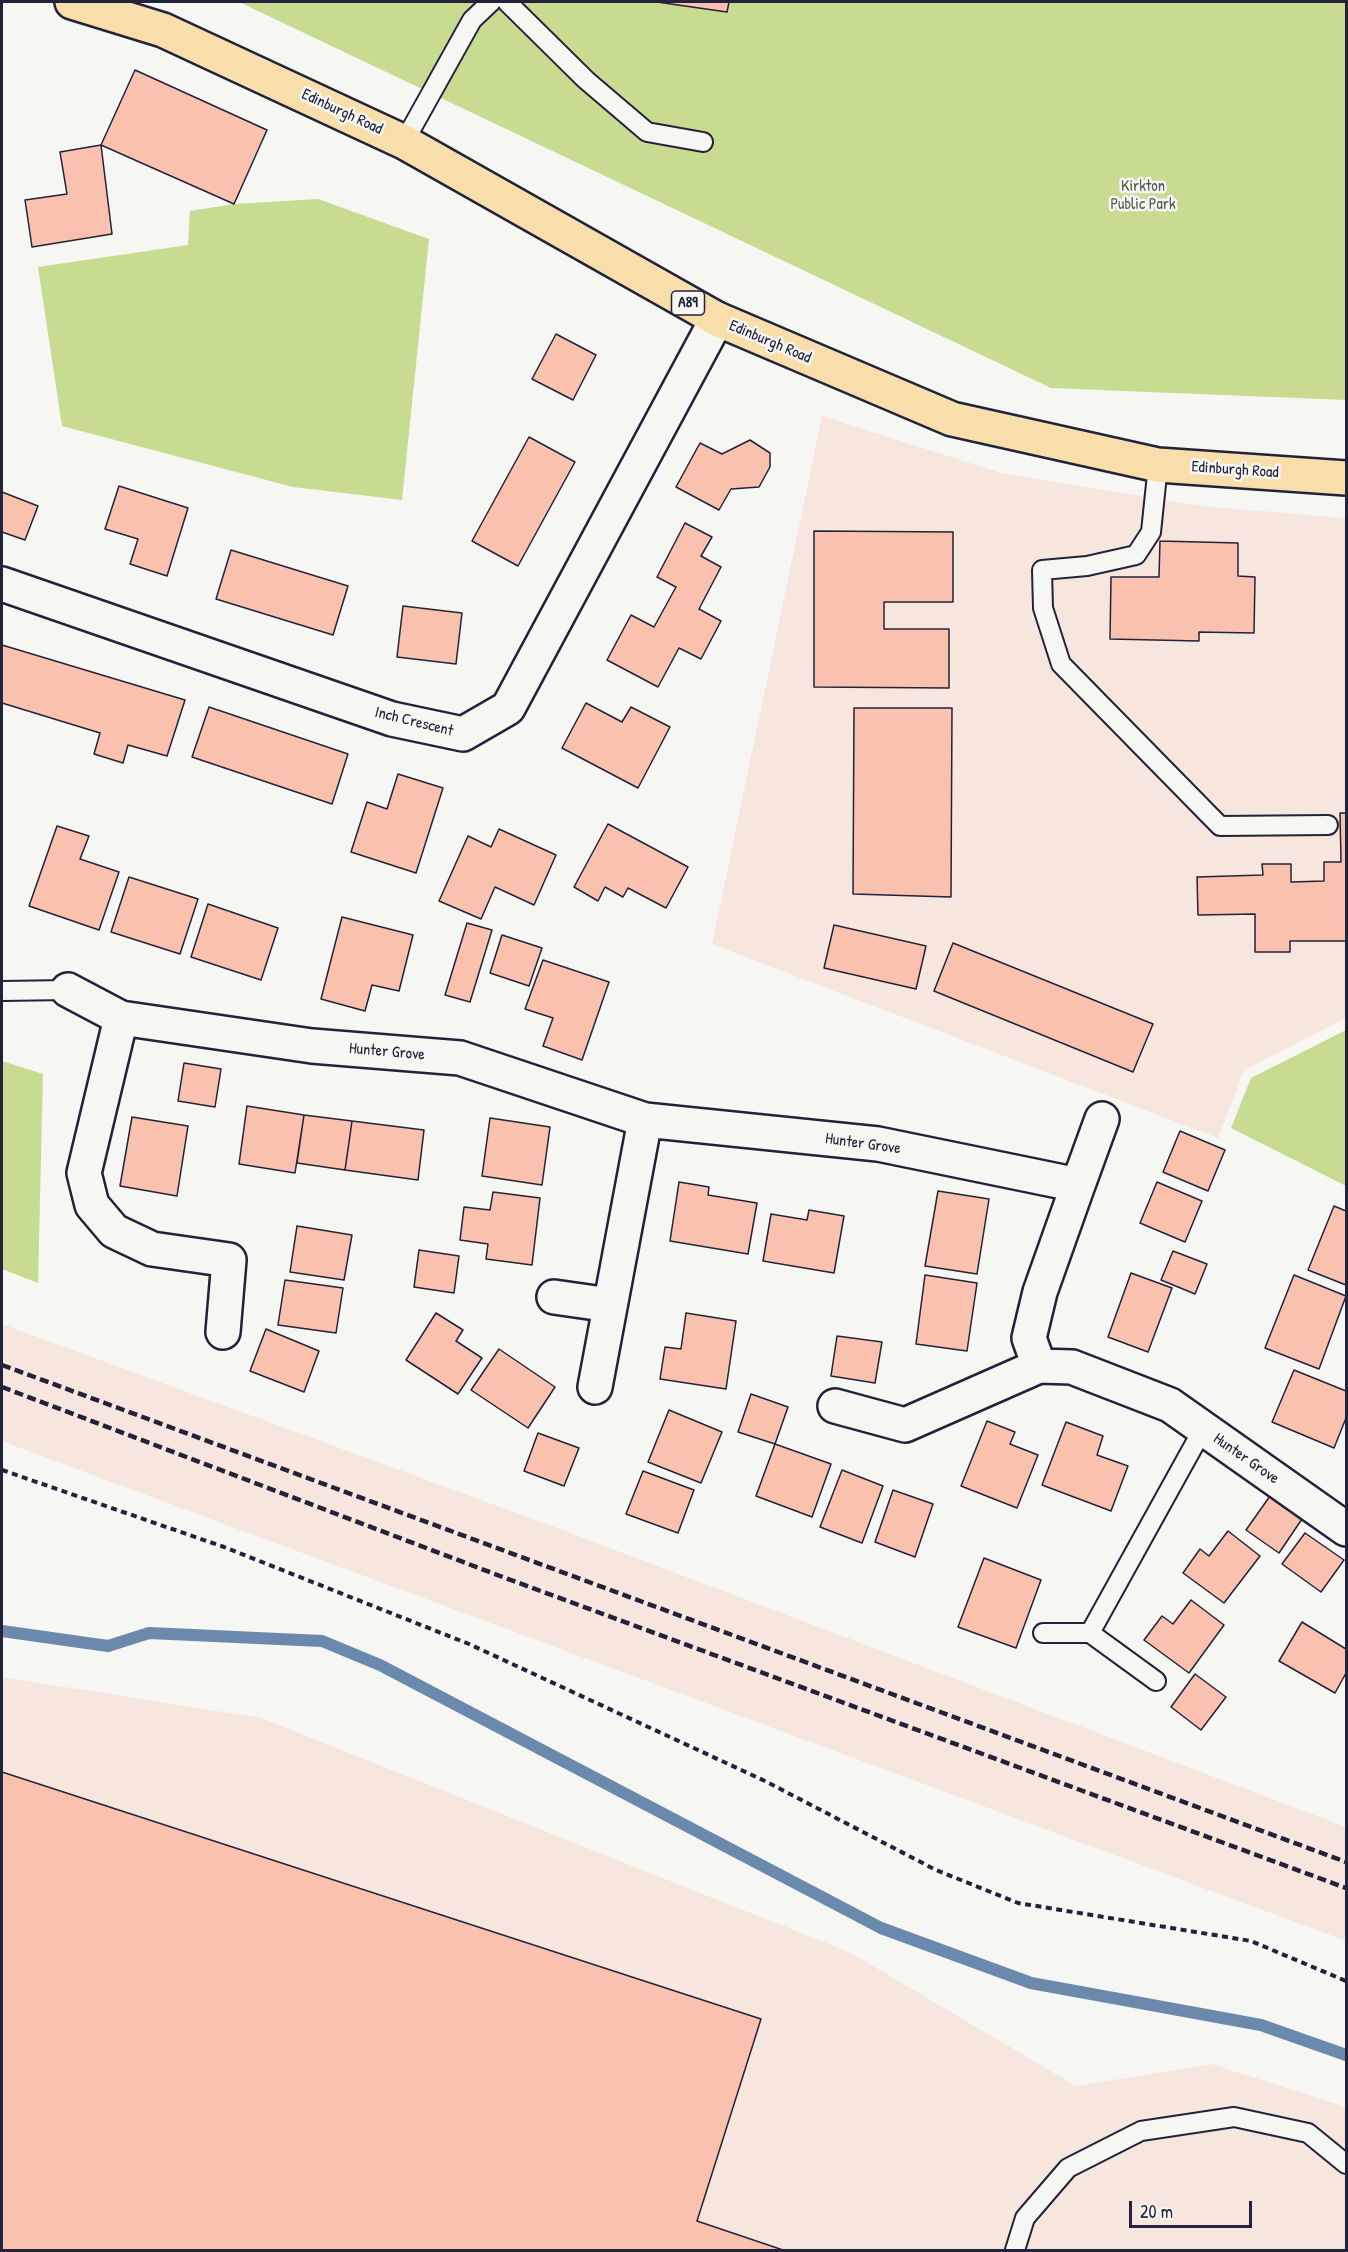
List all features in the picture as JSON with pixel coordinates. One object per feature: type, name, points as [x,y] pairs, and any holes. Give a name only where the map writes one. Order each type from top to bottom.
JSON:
[{"type":"main road","name":"Edinburgh Road","points":[[72,2],[163,30],[405,142],[717,319],[952,419],[1158,465],[1347,478]]},
{"type":"street","name":"Inch Crescent","points":[[2,584],[392,719],[463,734],[508,708],[717,319]]},
{"type":"street","name":"Hunter Grove","points":[[68,990],[121,1018],[312,1046],[460,1058],[645,1120],[878,1144],[1078,1185]]},
{"type":"street","points":[[121,1018],[84,1173],[92,1205],[114,1231],[152,1249],[229,1260],[223,1332]]},
{"type":"street","points":[[1039,1366],[1029,1338],[1040,1292],[1102,1119]]},
{"type":"street","points":[[595,1387],[645,1120]]},
{"type":"street","points":[[554,1297],[610,1305]]},
{"type":"street","name":"Hunter Grove","points":[[835,1406],[905,1425],[1039,1366],[1072,1367],[1170,1405],[1347,1529]]},
{"type":"lane","points":[[405,142],[472,20],[491,2]]},
{"type":"lane","points":[[507,2],[586,80],[647,132],[704,142]]},
{"type":"lane","points":[[1158,465],[1151,532],[1136,555],[1088,566],[1042,570],[1043,608],[1061,664],[1220,826],[1328,825]]},
{"type":"lane","points":[[2,991],[68,990]]},
{"type":"lane","points":[[1090,1634],[1203,1429]]},
{"type":"lane","points":[[1043,1633],[1090,1634],[1156,1682]]},
{"type":"lane","points":[[1015,2250],[1025,2218],[1068,2168],[1141,2131],[1234,2117],[1308,2133],[1347,2164]]},
{"type":"path","points":[[2,1470],[224,1547],[469,1644],[765,1781],[936,1870],[1018,1903],[1251,1941],[1347,1981]]},
{"type":"shaded area","points":[[822,416],[1001,473],[1202,506],[1346,518],[1346,1018],[1244,1070],[1218,1138],[712,944]]},
{"type":"shaded area","points":[[2,1324],[549,1525],[1346,1827],[1346,1941],[12,1445],[2,1440]]},
{"type":"shaded area","points":[[2,1677],[261,1718],[851,1953],[1076,2086],[1211,2064],[1346,2107],[1346,2250],[2,2250]]},
{"type":"green space","name":"Kirkton Public Park","points":[[239,2],[1346,2],[1346,400],[1051,388]]},
{"type":"green space","points":[[318,199],[429,239],[402,500],[293,487],[62,426],[38,267],[188,245],[190,211],[234,204]]},
{"type":"green space","points":[[1346,1030],[1346,1186],[1231,1128],[1251,1078]]},
{"type":"green space","points":[[2,1061],[43,1074],[38,1283],[2,1269]]},
{"type":"building","points":[[657,2],[729,2],[727,12]]},
{"type":"building","points":[[135,70],[267,130],[234,204],[101,145]]},
{"type":"building","points":[[101,145],[112,234],[32,247],[25,200],[67,194],[60,152]]},
{"type":"building","points":[[556,334],[596,355],[573,400],[532,379]]},
{"type":"building","points":[[529,437],[575,462],[518,566],[472,541]]},
{"type":"building","points":[[750,440],[770,453],[770,467],[759,487],[731,489],[719,510],[676,487],[700,443],[722,454]]},
{"type":"building","points":[[119,486],[188,508],[167,576],[130,564],[138,539],[105,529]]},
{"type":"building","points":[[2,492],[38,506],[25,540],[2,532]]},
{"type":"building","points":[[685,523],[712,537],[701,556],[721,567],[699,609],[721,621],[701,659],[679,648],[658,687],[607,660],[631,615],[654,627],[676,587],[657,577]]},
{"type":"building","points":[[814,531],[953,532],[953,602],[884,602],[884,629],[949,629],[949,688],[814,687]]},
{"type":"building","points":[[1160,541],[1238,543],[1238,576],[1255,577],[1254,633],[1199,632],[1199,641],[1110,639],[1111,577],[1159,577]]},
{"type":"building","points":[[231,550],[348,586],[333,635],[216,599]]},
{"type":"building","points":[[403,606],[462,613],[456,664],[397,657]]},
{"type":"building","points":[[2,645],[185,700],[167,756],[128,745],[123,763],[94,754],[100,733],[2,703]]},
{"type":"building","points":[[586,703],[622,722],[631,707],[670,727],[638,788],[562,748]]},
{"type":"building","points":[[209,707],[348,754],[332,804],[192,757]]},
{"type":"building","points":[[854,708],[952,708],[951,897],[853,894]]},
{"type":"building","points":[[398,774],[443,788],[416,873],[351,852],[367,802],[387,809]]},
{"type":"building","points":[[1340,813],[1346,813],[1346,941],[1290,941],[1290,952],[1255,952],[1255,914],[1198,915],[1197,877],[1263,875],[1262,864],[1291,864],[1291,882],[1324,881],[1324,862],[1341,862]]},
{"type":"building","points":[[608,824],[688,867],[666,908],[628,888],[623,897],[605,887],[598,901],[574,887]]},
{"type":"building","points":[[57,826],[89,836],[80,859],[119,872],[99,930],[29,906]]},
{"type":"building","points":[[499,829],[556,855],[534,905],[495,887],[481,919],[439,901],[468,836],[491,847]]},
{"type":"building","points":[[129,877],[198,899],[180,954],[111,932]]},
{"type":"building","points":[[208,904],[278,928],[261,980],[191,957]]},
{"type":"building","points":[[342,917],[413,935],[399,991],[372,985],[365,1011],[321,999]]},
{"type":"building","points":[[467,923],[492,930],[470,1002],[445,995]]},
{"type":"building","points":[[834,925],[926,946],[916,989],[824,968]]},
{"type":"building","points":[[502,935],[542,948],[529,986],[490,973]]},
{"type":"building","points":[[953,943],[1153,1024],[1133,1072],[934,991]]},
{"type":"building","points":[[543,960],[609,982],[582,1060],[543,1046],[553,1018],[525,1009]]},
{"type":"building","points":[[184,1063],[221,1069],[215,1107],[178,1101]]},
{"type":"building","points":[[247,1106],[304,1115],[295,1173],[239,1164]]},
{"type":"building","points":[[304,1115],[352,1121],[345,1170],[297,1163]]},
{"type":"building","points":[[132,1117],[188,1126],[177,1196],[120,1186]]},
{"type":"building","points":[[490,1118],[550,1127],[542,1185],[482,1176]]},
{"type":"building","points":[[352,1121],[424,1130],[418,1180],[345,1170]]},
{"type":"building","points":[[1180,1131],[1225,1150],[1208,1191],[1163,1172]]},
{"type":"building","points":[[679,1182],[709,1187],[708,1195],[757,1203],[748,1254],[670,1241]]},
{"type":"building","points":[[1157,1182],[1202,1201],[1185,1242],[1140,1223]]},
{"type":"building","points":[[938,1191],[989,1199],[977,1274],[925,1266]]},
{"type":"building","points":[[493,1192],[540,1198],[532,1265],[486,1259],[488,1244],[460,1240],[464,1207],[490,1210]]},
{"type":"building","points":[[1334,1206],[1346,1211],[1346,1285],[1308,1270]]},
{"type":"building","points":[[809,1210],[844,1216],[834,1273],[763,1261],[771,1214],[807,1220]]},
{"type":"building","points":[[297,1226],[352,1235],[344,1280],[290,1272]]},
{"type":"building","points":[[419,1250],[459,1256],[454,1293],[414,1287]]},
{"type":"building","points":[[1173,1251],[1207,1264],[1195,1294],[1161,1280]]},
{"type":"building","points":[[1131,1273],[1172,1288],[1148,1352],[1108,1337]]},
{"type":"building","points":[[925,1275],[977,1283],[967,1351],[916,1344]]},
{"type":"building","points":[[1294,1275],[1346,1296],[1319,1369],[1265,1348]]},
{"type":"building","points":[[285,1280],[343,1288],[336,1333],[278,1325]]},
{"type":"building","points":[[436,1313],[463,1330],[456,1341],[482,1358],[458,1394],[406,1360]]},
{"type":"building","points":[[686,1313],[736,1321],[726,1389],[660,1379],[665,1347],[681,1349]]},
{"type":"building","points":[[266,1329],[319,1351],[304,1392],[250,1371]]},
{"type":"building","points":[[837,1336],[882,1342],[875,1383],[831,1376]]},
{"type":"building","points":[[499,1349],[555,1387],[528,1428],[471,1390]]},
{"type":"building","points":[[1294,1370],[1346,1391],[1346,1418],[1334,1448],[1272,1422]]},
{"type":"building","points":[[751,1394],[788,1407],[775,1444],[738,1432]]},
{"type":"building","points":[[669,1410],[722,1432],[701,1483],[648,1462]]},
{"type":"building","points":[[987,1421],[1015,1432],[1010,1444],[1038,1455],[1017,1508],[961,1486]]},
{"type":"building","points":[[1066,1422],[1103,1436],[1097,1455],[1128,1466],[1111,1511],[1042,1485]]},
{"type":"building","points":[[538,1433],[579,1448],[564,1486],[524,1471]]},
{"type":"building","points":[[775,1444],[831,1464],[812,1517],[756,1496]]},
{"type":"building","points":[[842,1470],[883,1486],[862,1543],[820,1527]]},
{"type":"building","points":[[643,1471],[694,1490],[678,1533],[626,1514]]},
{"type":"building","points":[[893,1490],[933,1504],[915,1557],[875,1542]]},
{"type":"building","points":[[1270,1496],[1302,1519],[1279,1553],[1246,1530]]},
{"type":"building","points":[[1228,1531],[1260,1556],[1224,1603],[1183,1573],[1200,1549],[1209,1556]]},
{"type":"building","points":[[1305,1533],[1344,1560],[1321,1592],[1282,1564]]},
{"type":"building","points":[[984,1558],[1041,1580],[1016,1648],[958,1627]]},
{"type":"building","points":[[1191,1600],[1224,1625],[1189,1673],[1144,1640],[1162,1616],[1173,1624]]},
{"type":"building","points":[[1302,1622],[1346,1649],[1346,1673],[1335,1693],[1279,1661]]},
{"type":"building","points":[[1195,1674],[1226,1697],[1201,1730],[1171,1707]]},
{"type":"building","points":[[2,1772],[761,2019],[697,2221],[783,2250],[2,2250]]},
{"type":"waterway","points":[[2,1631],[108,1646],[149,1633],[322,1641],[380,1665],[881,1928],[1031,1983],[1261,2025],[1346,2055]]},
{"type":"railway","points":[[2,1365],[1346,1862]]},
{"type":"railway","points":[[2,1387],[500,1576],[1346,1888]]}]
